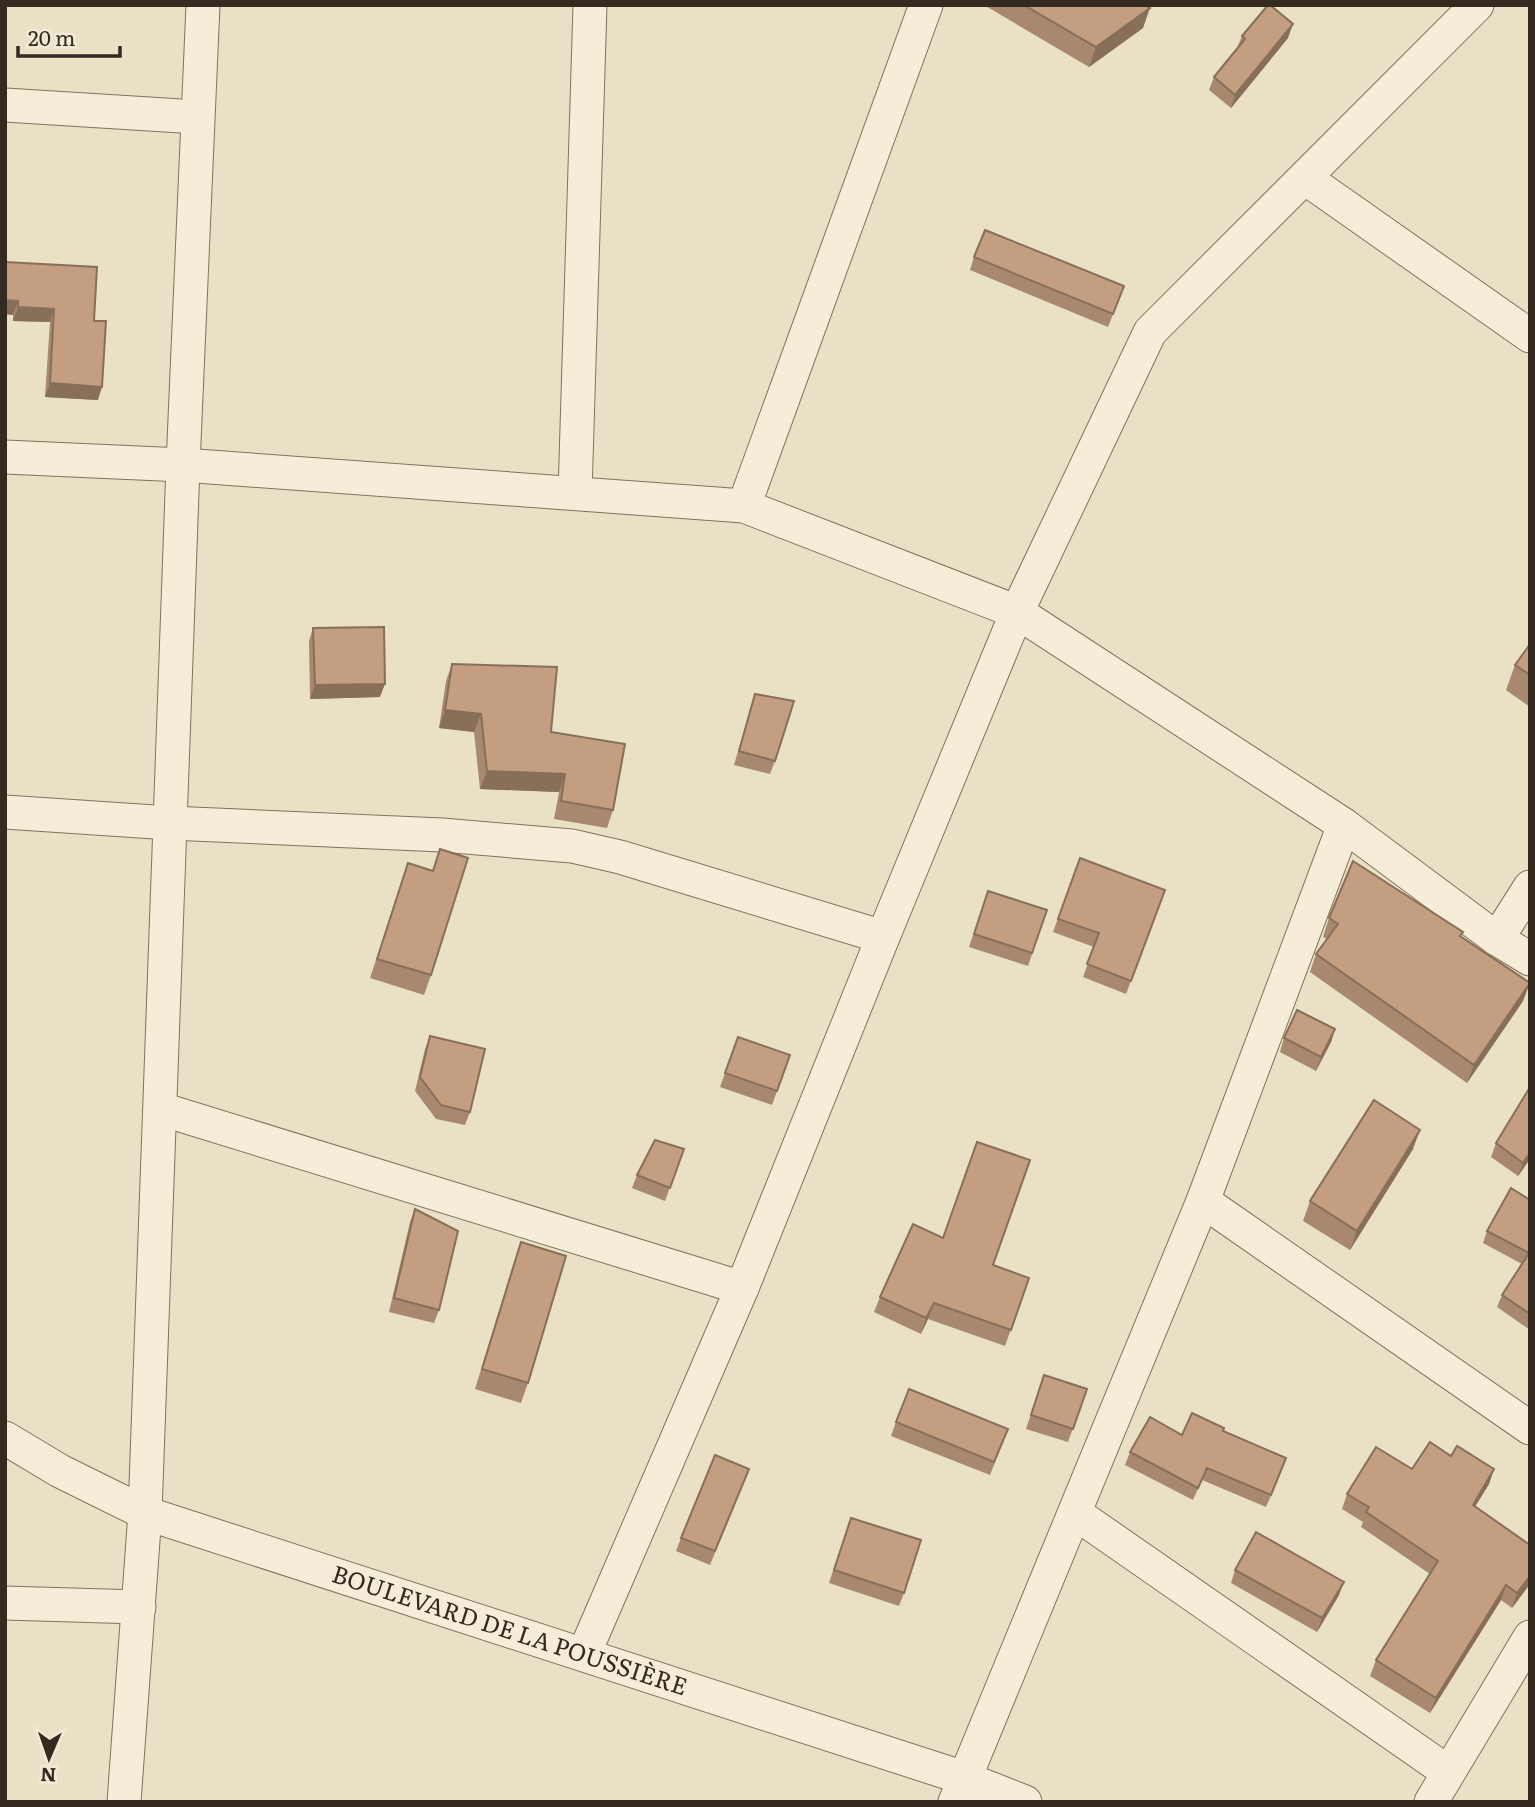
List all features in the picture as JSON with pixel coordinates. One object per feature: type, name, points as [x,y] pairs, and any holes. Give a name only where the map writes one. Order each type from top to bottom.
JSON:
[{"type":"street","points":[[124,1802],[145,1513],[183,465],[203,5]]},
{"type":"street","points":[[575,494],[590,5]]},
{"type":"street","points":[[744,506],[926,5]]},
{"type":"street","points":[[583,1654],[742,1288],[1017,612],[1150,332],[1476,5]]},
{"type":"street","points":[[5,105],[197,117]]},
{"type":"street","points":[[1305,178],[1530,336]]},
{"type":"street","points":[[5,457],[183,465],[744,506],[1017,612],[1344,825],[1497,939],[1530,960]]},
{"type":"street","points":[[5,812],[170,823],[442,835],[572,846],[620,856],[883,937]]},
{"type":"street","points":[[959,1790],[1203,1201],[1344,825]]},
{"type":"street","points":[[1497,939],[1530,887]]},
{"type":"street","points":[[161,1109],[742,1288]]},
{"type":"street","points":[[1203,1201],[1530,1428]]},
{"type":"street","name":"BOULEVARD DE LA POUSSIÈRE","points":[[5,1438],[60,1471],[145,1513],[583,1654],[959,1790],[1025,1802]]},
{"type":"street","points":[[1074,1513],[1448,1772]]},
{"type":"street","points":[[5,1604],[139,1607]]},
{"type":"street","points":[[1431,1802],[1530,1637]]},
{"type":"building","points":[[1024,5],[1145,5],[1150,8],[1096,47]]},
{"type":"building","points":[[1268,5],[1293,24],[1235,95],[1214,77],[1245,39],[1242,36]]},
{"type":"building","points":[[985,230],[1124,286],[1113,314],[974,257]]},
{"type":"building","points":[[5,262],[97,267],[94,321],[106,321],[102,387],[50,383],[54,309],[18,307],[18,301],[5,300]]},
{"type":"building","points":[[384,627],[385,684],[315,685],[313,628]]},
{"type":"building","points":[[1530,644],[1530,675],[1515,665]]},
{"type":"building","points":[[452,664],[557,667],[551,732],[625,744],[613,810],[561,801],[565,774],[487,771],[481,714],[445,710]]},
{"type":"building","points":[[755,694],[794,701],[775,761],[739,751]]},
{"type":"building","points":[[440,849],[468,858],[431,975],[377,959],[408,863],[433,871]]},
{"type":"building","points":[[1080,858],[1165,890],[1131,981],[1087,964],[1099,933],[1058,919]]},
{"type":"building","points":[[1353,861],[1463,932],[1460,936],[1530,983],[1474,1065],[1316,954],[1338,924],[1329,918]]},
{"type":"building","points":[[988,891],[1047,910],[1032,953],[974,934]]},
{"type":"building","points":[[1297,1010],[1335,1029],[1321,1057],[1284,1038]]},
{"type":"building","points":[[430,1036],[485,1049],[470,1112],[441,1105],[420,1077]]},
{"type":"building","points":[[738,1037],[790,1055],[777,1091],[725,1073]]},
{"type":"building","points":[[1530,1087],[1530,1153],[1523,1163],[1496,1143]]},
{"type":"building","points":[[1374,1100],[1420,1130],[1357,1231],[1310,1201]]},
{"type":"building","points":[[655,1140],[684,1149],[670,1188],[637,1175]]},
{"type":"building","points":[[977,1142],[1030,1160],[993,1265],[1029,1278],[1011,1330],[934,1303],[926,1318],[880,1297],[913,1224],[943,1238]]},
{"type":"building","points":[[1511,1188],[1530,1200],[1530,1314],[1502,1295],[1529,1253],[1487,1231]]},
{"type":"building","points":[[415,1209],[458,1231],[439,1310],[394,1298]]},
{"type":"building","points":[[521,1242],[566,1256],[528,1383],[482,1369]]},
{"type":"building","points":[[1044,1375],[1087,1389],[1073,1429],[1031,1415]]},
{"type":"building","points":[[909,1389],[1008,1429],[994,1462],[896,1422]]},
{"type":"building","points":[[1192,1413],[1224,1428],[1223,1431],[1286,1458],[1271,1495],[1207,1468],[1198,1488],[1130,1452],[1150,1417],[1182,1435]]},
{"type":"building","points":[[1430,1442],[1451,1456],[1457,1446],[1494,1469],[1473,1505],[1530,1545],[1530,1576],[1517,1593],[1506,1585],[1436,1698],[1376,1660],[1438,1561],[1366,1512],[1369,1507],[1347,1494],[1376,1447],[1412,1469]]},
{"type":"building","points":[[715,1455],[749,1469],[715,1551],[681,1538]]},
{"type":"building","points":[[851,1518],[921,1540],[904,1593],[834,1570]]},
{"type":"building","points":[[1256,1532],[1344,1582],[1322,1618],[1235,1570]]}]
